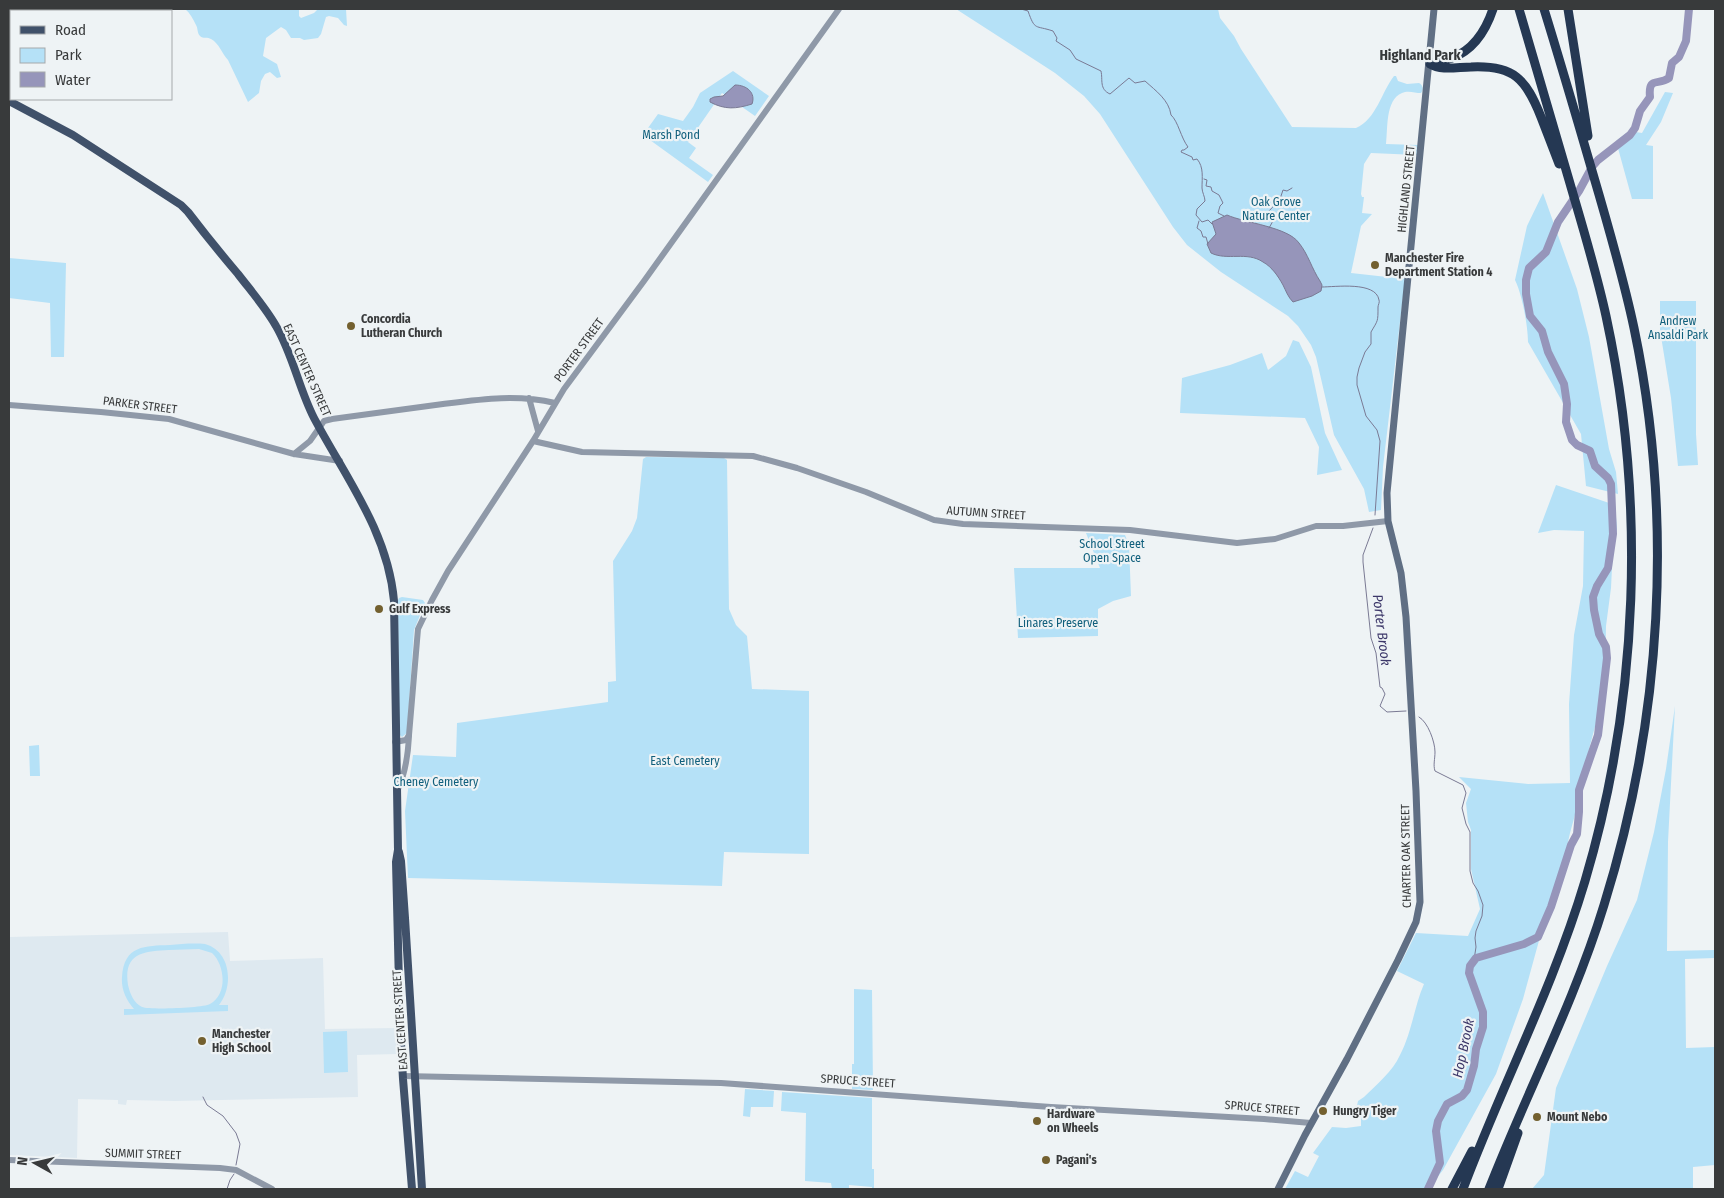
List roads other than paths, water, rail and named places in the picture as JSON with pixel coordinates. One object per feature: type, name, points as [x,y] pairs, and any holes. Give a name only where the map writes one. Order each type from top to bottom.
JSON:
[{"type":"highway","points":[[1430,64],[1434,61],[1453,58],[1471,46],[1484,29],[1493,9]]},
{"type":"highway","points":[[1463,1189],[1565,943],[1596,842],[1618,735],[1629,638],[1631,544],[1628,475],[1619,387],[1607,318],[1577,205],[1569,195],[1565,173],[1519,9]]},
{"type":"highway","points":[[1489,1189],[1552,1042],[1592,941],[1622,841],[1645,729],[1656,622],[1657,524],[1649,417],[1630,310],[1594,178],[1593,159],[1544,9]]},
{"type":"highway","points":[[1568,9],[1586,141]]},
{"type":"highway","points":[[1430,64],[1439,68],[1494,67],[1511,72],[1520,79],[1535,100],[1565,173]]},
{"type":"highway","points":[[1498,1189],[1530,1105],[1536,1078]]},
{"type":"highway","points":[[1452,1189],[1494,1102],[1509,1080]]},
{"type":"main road","name":"HIGHLAND STREET","points":[[1388,521],[1388,480],[1434,9]]},
{"type":"main road","name":"EAST CENTER STREET","points":[[9,101],[73,135],[181,205],[188,212],[273,320],[284,341],[312,412],[363,503],[386,558],[394,602],[398,850],[396,862],[396,918],[402,1076],[412,1189]]},
{"type":"main road","name":"CHARTER OAK STREET","points":[[1278,1189],[1398,960],[1416,922],[1420,902],[1417,801],[1406,617],[1401,574],[1388,521]]},
{"type":"main road","name":"EAST CENTER STREET","points":[[398,850],[401,861],[422,1189]]},
{"type":"street","name":"PORTER STREET","points":[[396,792],[405,771],[410,735],[416,638],[421,620],[456,558],[555,403],[839,9]]},
{"type":"street","points":[[294,454],[310,441],[324,421],[332,419],[474,401],[529,398],[555,403]]},
{"type":"street","points":[[529,398],[538,431]]},
{"type":"street","name":"PARKER STREET","points":[[9,405],[96,411],[169,419],[294,454],[340,461]]},
{"type":"street","name":"AUTUMN STREET","points":[[532,441],[582,452],[753,456],[797,468],[866,492],[934,520],[963,524],[1130,530],[1237,543],[1275,539],[1316,526],[1343,526],[1388,521]]},
{"type":"street","points":[[395,742],[406,740],[410,735]]},
{"type":"street","name":"SPRUCE STREET","points":[[402,1076],[721,1083],[1034,1106],[1311,1123]]},
{"type":"street","name":"SUMMIT STREET","points":[[9,1160],[234,1170],[272,1189]]},
{"type":"water","points":[[735,85],[743,86],[750,90],[753,96],[752,104],[731,108],[710,102],[710,99],[723,96]]},
{"type":"water","points":[[1227,215],[1276,229],[1293,238],[1302,247],[1320,281],[1322,285],[1321,291],[1293,302],[1277,275],[1263,262],[1250,257],[1224,256],[1211,253],[1207,244],[1216,234],[1212,222]]},
{"type":"waterway","points":[[1021,9],[1028,11],[1034,25],[1053,31],[1057,38],[1056,41],[1070,50],[1076,59],[1101,71],[1104,90],[1110,94],[1129,78],[1135,83],[1145,81],[1161,96],[1168,105],[1171,115],[1176,121],[1188,147],[1181,152],[1192,157],[1193,160],[1197,159],[1201,166],[1202,190],[1205,201],[1197,209],[1196,215],[1202,222],[1208,220],[1212,224]]},
{"type":"waterway","name":"Hop Brook","points":[[1428,1189],[1440,1163],[1436,1131],[1438,1121],[1447,1104],[1462,1096],[1467,1090],[1483,1027],[1483,1012],[1469,973],[1470,966],[1476,958],[1524,944],[1538,937],[1551,907],[1571,845],[1577,834],[1579,790],[1598,735],[1607,658],[1606,647],[1599,634],[1593,597],[1597,586],[1608,568],[1613,534],[1611,484],[1608,478],[1595,466],[1590,451],[1577,445],[1572,440],[1566,422],[1567,404],[1564,384],[1548,352],[1542,331],[1530,316],[1526,294],[1526,280],[1529,268],[1546,252],[1558,222],[1579,191],[1592,167],[1630,135],[1635,128],[1640,111],[1650,97],[1652,84],[1669,78],[1672,63],[1679,57],[1686,41],[1689,9]]},
{"type":"waterway","points":[[1204,179],[1207,180],[1206,186],[1211,187],[1212,191],[1219,195],[1223,203],[1218,213],[1224,216]]},
{"type":"waterway","points":[[1269,228],[1273,221],[1269,211],[1280,199],[1283,190],[1287,191],[1292,188]]},
{"type":"waterway","points":[[1199,221],[1197,228],[1201,231],[1203,237],[1206,237],[1208,244]]},
{"type":"waterway","name":"Porter Brook","points":[[1322,287],[1354,286],[1363,288],[1371,290],[1376,294],[1379,301],[1377,321],[1371,332],[1371,344],[1365,352],[1357,377],[1357,385],[1366,416],[1377,430],[1380,441],[1375,515]]},
{"type":"waterway","name":"Porter Brook","points":[[1373,528],[1363,555],[1363,562],[1371,638],[1376,653],[1380,687],[1385,694],[1380,706],[1387,712],[1406,711]]},
{"type":"waterway","name":"Porter Brook","points":[[1419,717],[1428,728],[1435,748],[1435,771],[1463,785],[1466,793],[1462,808],[1470,832],[1470,871],[1483,905],[1482,916],[1476,931],[1474,960]]},
{"type":"waterway","points":[[203,1097],[207,1105],[223,1116],[236,1133],[240,1144],[236,1165]]},
{"type":"waterway","points":[[227,1189],[234,1174]]},
{"type":"place","name":"Manchester Fire Department Station 4","points":[[1375,265]]},
{"type":"place","name":"Concordia Lutheran Church","points":[[351,326]]},
{"type":"place","name":"Gulf Express","points":[[379,609]]},
{"type":"place","name":"Manchester High School","points":[[202,1041]]},
{"type":"place","name":"Hungry Tiger","points":[[1323,1111]]},
{"type":"place","name":"Mount Nebo","points":[[1537,1117]]},
{"type":"place","name":"Hardware on Wheels","points":[[1037,1121]]},
{"type":"place","name":"Pagani's","points":[[1046,1160]]},
{"type":"district","name":"Highland Park","points":[[1420,55]]},
{"type":"park label","name":"Marsh Pond","points":[[671,135]]},
{"type":"park label","name":"Oak Grove Nature Center","points":[[1276,209]]},
{"type":"park label","name":"Andrew Ansaldi Park","points":[[1678,328]]},
{"type":"park label","name":"School Street Open Space","points":[[1112,551]]},
{"type":"park label","name":"Linares Preserve","points":[[1058,623]]},
{"type":"park label","name":"East Cemetery","points":[[685,761]]},
{"type":"park label","name":"Cheney Cemetery","points":[[436,782]]}]
